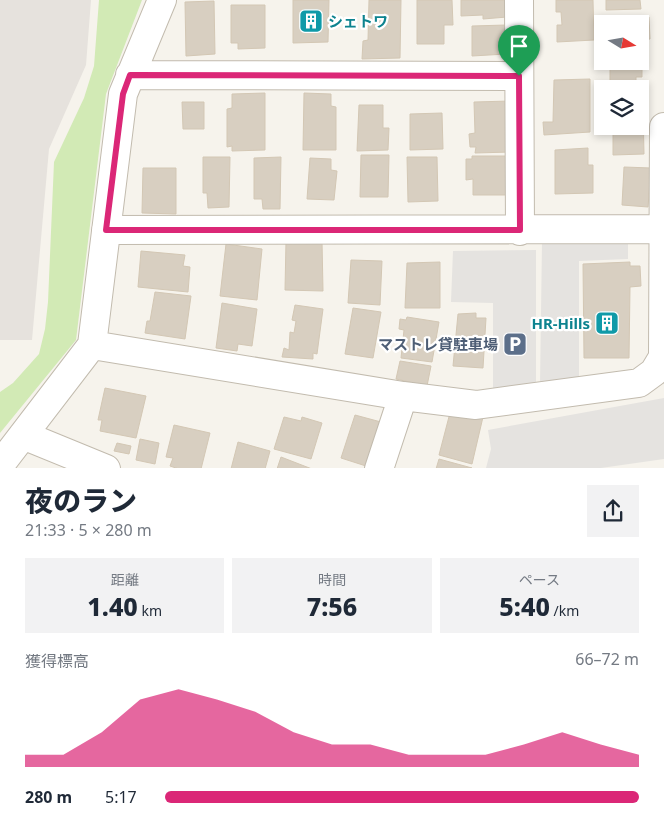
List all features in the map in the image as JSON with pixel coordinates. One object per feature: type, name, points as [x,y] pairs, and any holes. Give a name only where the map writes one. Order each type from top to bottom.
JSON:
[{"type":"street","points":[[0,465],[92,345],[123,94],[162,0]]},
{"type":"street","points":[[519,0],[520,230]]},
{"type":"street","points":[[130,75],[519,76]]},
{"type":"street","points":[[92,345],[403,396],[476,405],[639,383],[647,378],[658,366],[662,357],[664,127]]},
{"type":"street","points":[[106,230],[663,229]]},
{"type":"street","points":[[379,468],[403,396]]},
{"type":"street","points":[[23,435],[106,468]]},
{"type":"shaded area","points":[[0,0],[91,0],[86,65],[49,149],[32,340],[0,340]]},
{"type":"shaded area","points":[[542,242],[628,244],[628,259],[579,261],[579,378],[540,385]]},
{"type":"shaded area","name":"マストレ貸駐車場","points":[[536,250],[536,387],[493,389],[493,303],[451,302],[453,251]]},
{"type":"shaded area","points":[[664,398],[664,459],[601,468],[486,468],[491,449],[488,430]]},
{"type":"green space","points":[[99,0],[142,0],[106,94],[76,340],[0,433],[0,392],[13,383],[39,354],[45,329],[48,302],[54,162],[84,98],[94,66]]},
{"type":"building","name":"シェトワ","points":[[293,0],[329,0],[328,42],[293,43]]},
{"type":"building","points":[[369,0],[401,0],[400,58],[362,59],[363,41],[368,40]]},
{"type":"building","points":[[417,0],[452,0],[453,25],[444,25],[444,44],[417,44]]},
{"type":"building","points":[[461,0],[507,0],[507,17],[483,19],[483,15],[461,16]]},
{"type":"building","points":[[556,0],[593,0],[594,40],[557,42],[557,25],[562,25],[561,12],[556,12]]},
{"type":"building","points":[[606,0],[640,0],[641,9],[606,10]]},
{"type":"building","points":[[214,1],[215,54],[186,56],[185,2]]},
{"type":"building","points":[[231,5],[265,5],[265,48],[238,49],[238,43],[231,43]]},
{"type":"building","points":[[506,25],[506,54],[472,56],[472,26]]},
{"type":"building","points":[[610,70],[642,70],[642,77],[636,77],[636,80],[610,80]]},
{"type":"building","points":[[590,79],[590,132],[544,135],[543,122],[553,122],[554,80]]},
{"type":"building","points":[[265,93],[265,150],[232,151],[232,146],[227,147],[227,109],[232,108],[232,94]]},
{"type":"building","points":[[304,93],[331,94],[331,106],[336,107],[336,150],[303,150]]},
{"type":"building","points":[[510,101],[511,152],[475,153],[476,147],[470,147],[469,134],[475,133],[474,102]]},
{"type":"building","points":[[182,102],[204,102],[204,129],[183,129]]},
{"type":"building","points":[[359,105],[383,105],[383,128],[389,128],[388,150],[357,151]]},
{"type":"building","points":[[442,113],[443,149],[410,150],[410,114]]},
{"type":"building","points":[[613,135],[644,135],[644,154],[613,155]]},
{"type":"building","points":[[588,148],[588,165],[593,165],[593,193],[555,194],[555,150]]},
{"type":"building","points":[[361,155],[389,155],[388,197],[360,197]]},
{"type":"building","points":[[472,156],[512,156],[512,195],[473,195],[473,179],[466,180],[466,159],[472,159]]},
{"type":"building","points":[[203,157],[230,157],[229,207],[208,208],[207,193],[203,193]]},
{"type":"building","points":[[281,157],[280,209],[263,209],[262,199],[254,199],[254,158]]},
{"type":"building","points":[[407,157],[437,157],[438,201],[408,202]]},
{"type":"building","points":[[310,158],[331,159],[331,170],[337,171],[334,200],[307,199]]},
{"type":"building","points":[[624,167],[651,168],[648,207],[622,205]]},
{"type":"building","points":[[143,168],[176,168],[176,214],[142,213]]},
{"type":"building","points":[[286,241],[322,241],[323,291],[285,290]]},
{"type":"building","points":[[226,244],[262,249],[257,300],[220,296]]},
{"type":"building","points":[[141,251],[185,255],[183,266],[190,267],[188,292],[138,287]]},
{"type":"building","points":[[351,260],[382,261],[380,305],[348,303]]},
{"type":"building","points":[[440,262],[440,308],[405,308],[407,263]]},
{"type":"building","name":"HR-Hills","points":[[630,262],[630,266],[640,266],[641,286],[630,287],[629,358],[584,358],[583,264]]},
{"type":"building","points":[[155,292],[191,296],[185,339],[145,333],[147,321],[150,321]]},
{"type":"building","points":[[222,303],[257,309],[252,346],[238,344],[237,351],[216,348]]},
{"type":"building","points":[[295,305],[323,309],[317,354],[313,353],[313,359],[282,357],[284,348],[289,350],[290,332],[294,333],[296,321],[292,320]]},
{"type":"building","points":[[353,308],[381,312],[373,358],[345,354]]},
{"type":"building","points":[[476,313],[476,318],[486,318],[483,368],[453,366],[458,314]]},
{"type":"building","points":[[407,317],[439,322],[432,362],[401,358],[404,330],[399,329],[400,319],[406,320]]},
{"type":"building","points":[[400,361],[431,366],[427,386],[396,379]]},
{"type":"building","points":[[105,388],[146,396],[136,438],[100,431],[102,420],[98,420]]},
{"type":"building","points":[[451,409],[483,417],[472,464],[439,455]]},
{"type":"building","points":[[355,415],[381,422],[366,466],[341,458]]},
{"type":"building","points":[[284,417],[301,421],[302,417],[322,423],[311,459],[274,449]]},
{"type":"building","points":[[174,425],[210,433],[201,468],[176,468],[170,466],[173,458],[166,457]]},
{"type":"building","points":[[140,439],[159,443],[155,464],[136,460]]},
{"type":"building","points":[[238,442],[270,451],[265,468],[231,468]]},
{"type":"building","points":[[117,443],[131,446],[129,454],[114,451]]},
{"type":"building","points":[[281,457],[309,468],[277,468]]},
{"type":"building","points":[[439,459],[472,468],[436,468]]},
{"type":"place","name":"シェトワ","points":[[311,21]]},
{"type":"place","name":"HR-Hills","points":[[607,323]]},
{"type":"place","name":"マストレ貸駐車場","points":[[515,344]]},
{"type":"route","points":[[130,75],[519,76],[520,230],[106,230],[123,94],[130,75]]}]
